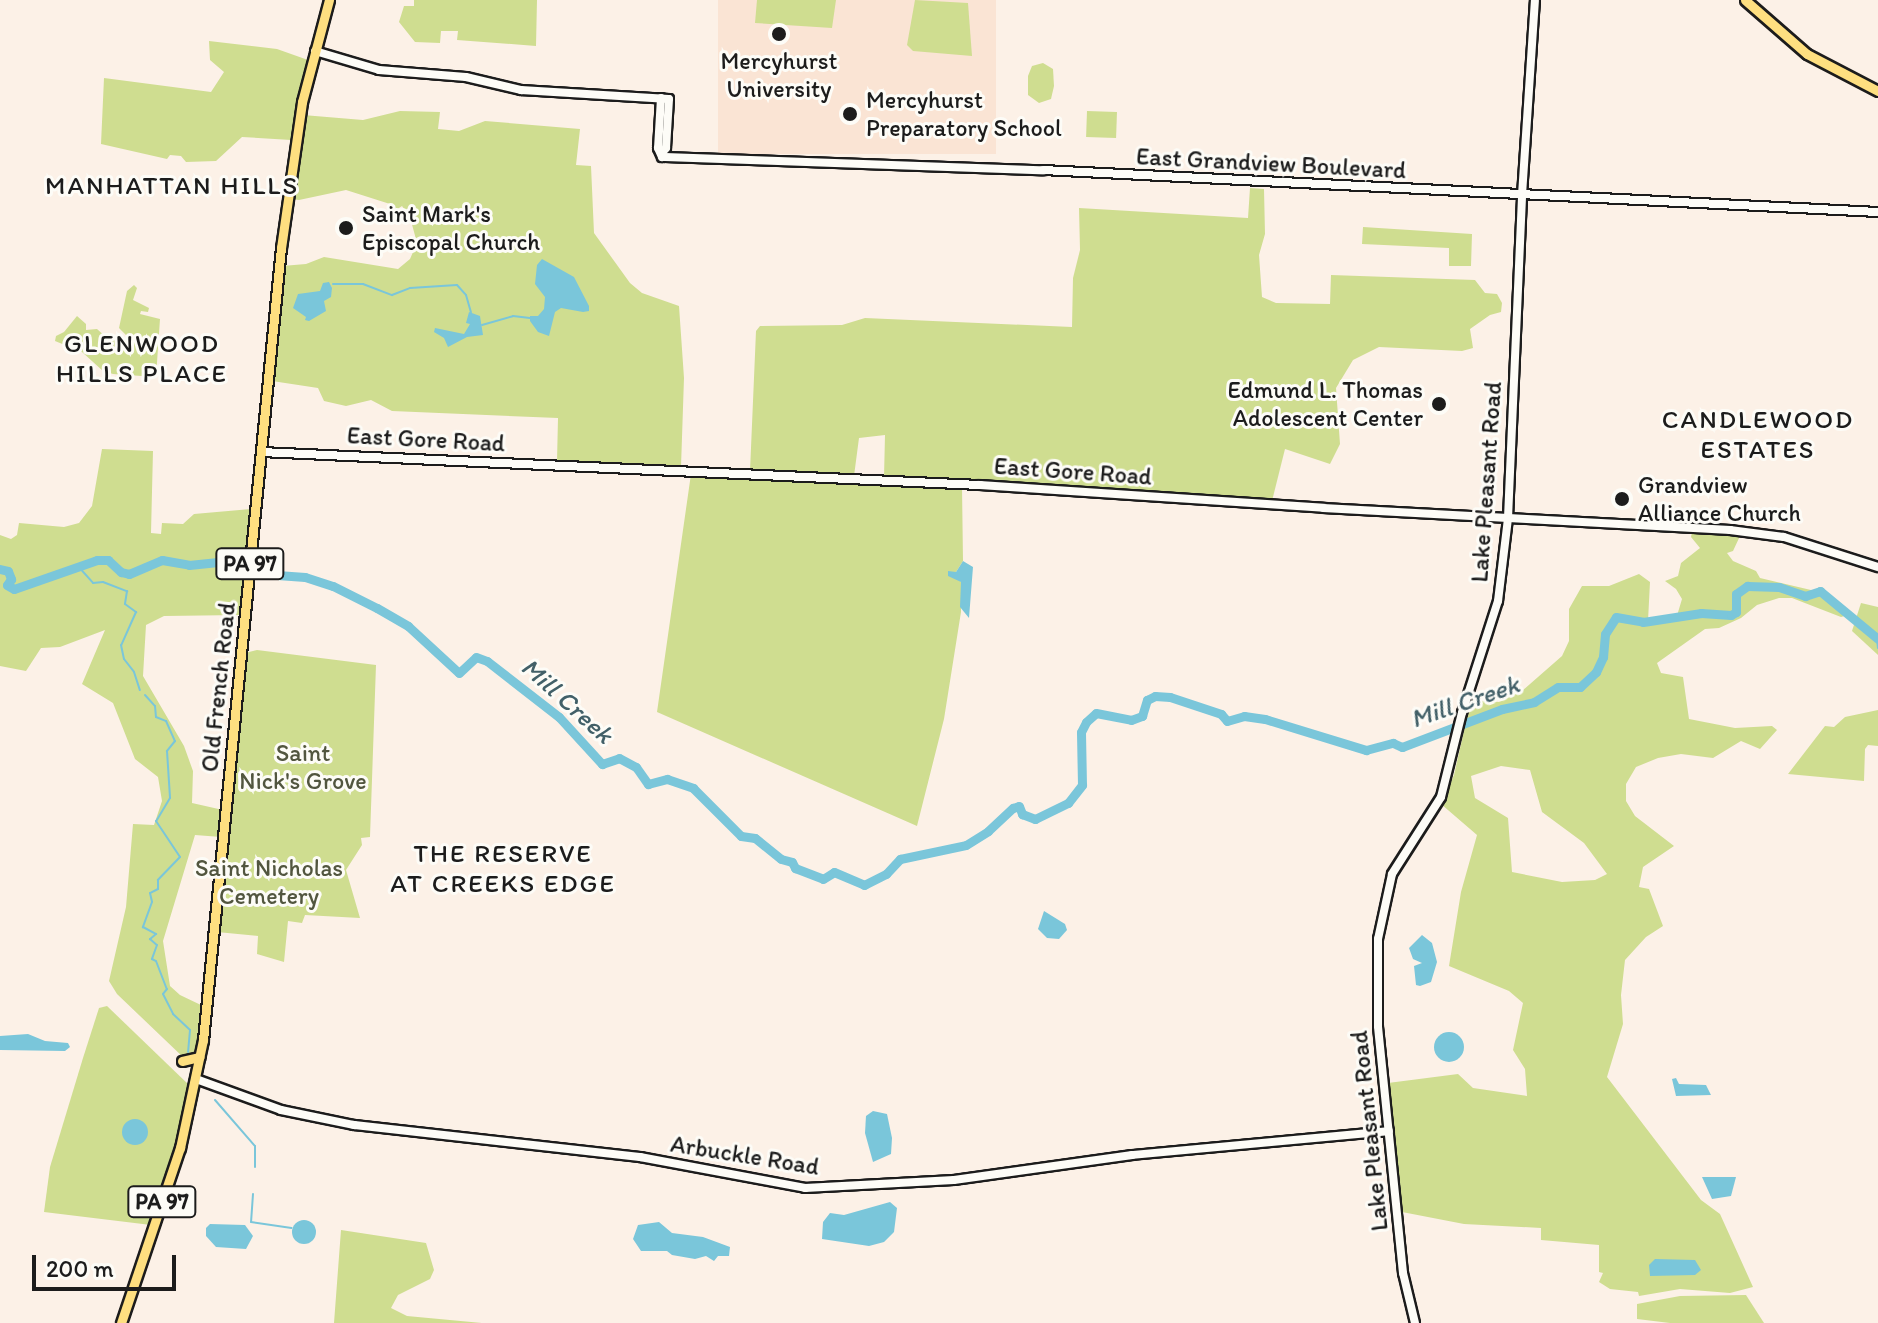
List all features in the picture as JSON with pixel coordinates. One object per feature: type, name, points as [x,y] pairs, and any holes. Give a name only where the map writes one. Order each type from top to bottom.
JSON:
[{"type":"main road","name":"Old French Road","points":[[121,1323],[170,1181],[200,1057],[288,193],[302,104],[329,0]]},
{"type":"main road","points":[[1745,0],[1807,54],[1878,91]]},
{"type":"main road","points":[[182,1061],[200,1057]]},
{"type":"street","name":"Lake Pleasant Road","points":[[1415,1323],[1403,1273],[1378,1026],[1380,926],[1392,874],[1441,797],[1460,719],[1494,619],[1508,518],[1522,195],[1535,0]]},
{"type":"street","name":"East Grandview Boulevard","points":[[315,51],[379,70],[452,75],[521,90],[665,99],[658,148],[662,155],[1057,171],[1878,212]]},
{"type":"street","name":"East Gore Road","points":[[261,452],[1003,486],[1760,533],[1878,567]]},
{"type":"street","name":"Arbuckle Road","points":[[196,1079],[250,1101],[338,1122],[640,1157],[805,1188],[954,1180],[1149,1153],[1389,1131]]},
{"type":"shaded area","name":"Mercyhurst Preparatory School","points":[[718,0],[996,0],[996,154],[718,154]]},
{"type":"green space","points":[[414,0],[537,0],[536,46],[457,40],[458,31],[441,31],[440,43],[415,42],[399,22],[404,6],[414,6]]},
{"type":"green space","points":[[757,0],[836,0],[832,28],[755,23]]},
{"type":"green space","points":[[915,0],[968,3],[972,56],[913,51],[907,45]]},
{"type":"green space","points":[[209,41],[277,49],[308,60],[291,140],[242,137],[216,161],[186,162],[181,156],[170,155],[167,159],[101,144],[104,78],[211,92],[224,72],[210,60]]},
{"type":"green space","points":[[1043,63],[1053,69],[1054,86],[1051,99],[1039,103],[1028,95],[1028,76],[1032,66]]},
{"type":"green space","points":[[400,111],[440,112],[438,129],[459,131],[485,121],[580,129],[576,165],[591,166],[594,233],[630,283],[642,293],[679,306],[684,378],[681,467],[557,461],[558,418],[392,411],[371,400],[346,406],[324,401],[318,388],[272,381],[282,266],[306,264],[324,257],[398,269],[410,259],[417,243],[410,217],[402,206],[396,210],[390,204],[346,190],[291,199],[303,115],[363,120]]},
{"type":"green space","points":[[1087,111],[1117,112],[1116,138],[1086,137]]},
{"type":"green space","points":[[1250,188],[1264,189],[1265,234],[1259,255],[1262,297],[1276,303],[1330,304],[1331,275],[1475,280],[1485,293],[1497,294],[1502,303],[1501,312],[1490,315],[1470,329],[1473,348],[1462,351],[1379,347],[1353,360],[1336,388],[1340,444],[1330,464],[1285,449],[1272,501],[884,477],[885,435],[859,438],[854,476],[750,471],[756,331],[760,326],[842,325],[865,318],[1072,327],[1073,278],[1080,250],[1079,208],[1248,218]]},
{"type":"green space","points":[[1363,227],[1472,234],[1471,266],[1449,266],[1449,248],[1362,244]]},
{"type":"green space","points":[[134,285],[137,288],[133,300],[149,308],[148,312],[141,311],[140,314],[160,319],[156,377],[103,371],[82,352],[55,341],[56,336],[64,332],[77,316],[86,324],[86,330],[97,329],[106,337],[128,345],[131,340],[119,328],[127,291]]},
{"type":"green space","points":[[102,449],[153,451],[151,533],[161,534],[162,523],[183,524],[194,514],[251,509],[240,615],[164,616],[146,625],[143,676],[184,746],[193,771],[192,803],[223,810],[221,837],[195,835],[163,941],[170,986],[180,995],[203,1006],[197,1051],[185,1059],[117,994],[109,981],[126,907],[133,824],[154,825],[162,801],[158,777],[135,759],[113,703],[82,684],[105,630],[60,647],[41,648],[26,671],[0,666],[0,535],[11,539],[17,535],[19,523],[64,527],[79,523],[92,506]]},
{"type":"green space","points":[[691,474],[962,486],[963,561],[956,572],[961,582],[961,612],[944,719],[917,826],[657,712]]},
{"type":"green space","points":[[1692,532],[1740,536],[1733,551],[1727,553],[1733,561],[1756,571],[1760,578],[1828,594],[1848,615],[1841,617],[1792,598],[1779,598],[1757,605],[1741,618],[1719,628],[1705,629],[1657,663],[1661,673],[1683,677],[1689,719],[1735,728],[1772,726],[1777,730],[1760,749],[1741,741],[1713,758],[1681,754],[1658,758],[1636,767],[1626,784],[1626,801],[1635,816],[1674,846],[1643,867],[1639,887],[1649,889],[1663,926],[1646,937],[1625,960],[1621,995],[1623,1024],[1607,1077],[1701,1200],[1720,1214],[1753,1287],[1730,1293],[1680,1289],[1639,1296],[1638,1292],[1610,1289],[1599,1282],[1603,1273],[1599,1272],[1599,1245],[1541,1240],[1541,1228],[1464,1224],[1402,1212],[1388,1083],[1458,1074],[1473,1088],[1527,1096],[1525,1069],[1513,1050],[1523,1003],[1509,991],[1449,966],[1461,892],[1477,835],[1441,804],[1454,775],[1471,700],[1499,702],[1523,690],[1562,656],[1569,641],[1569,609],[1582,586],[1609,586],[1639,574],[1650,582],[1648,621],[1676,619],[1682,599],[1676,589],[1665,581],[1678,576],[1681,563],[1700,548],[1691,537]],"holes":[[[1501,766],[1530,770],[1542,812],[1584,843],[1607,874],[1595,880],[1562,882],[1512,872],[1508,818],[1475,798],[1471,776]]]},
{"type":"green space","points":[[1861,603],[1878,607],[1878,655],[1852,631]]},
{"type":"green space","name":"Saint Nick's Grove","points":[[257,650],[376,665],[370,837],[361,838],[362,845],[346,870],[360,918],[305,915],[302,923],[288,921],[284,962],[257,954],[258,936],[217,932],[245,653]]},
{"type":"green space","points":[[1878,710],[1878,746],[1868,745],[1865,749],[1864,781],[1788,774],[1825,726],[1834,727],[1845,717]]},
{"type":"green space","points":[[107,1006],[189,1085],[175,1153],[151,1225],[44,1212],[50,1167],[83,1058],[99,1008]]},
{"type":"green space","points":[[341,1230],[426,1243],[434,1270],[430,1279],[398,1295],[391,1308],[407,1316],[482,1323],[334,1323]]},
{"type":"green space","points":[[1746,1295],[1764,1323],[1670,1323],[1637,1319],[1637,1304],[1680,1296]]},
{"type":"water","points":[[542,259],[574,277],[589,306],[589,311],[561,308],[555,312],[549,336],[538,332],[530,321],[530,316],[538,316],[544,309],[545,297],[535,284],[537,265]]},
{"type":"water","points":[[329,282],[332,288],[331,297],[324,301],[326,311],[309,321],[305,320],[306,317],[293,308],[298,294],[320,291],[323,283]]},
{"type":"water","points":[[469,312],[480,316],[483,335],[467,337],[448,347],[444,338],[434,332],[435,328],[464,334],[470,324],[466,323]]},
{"type":"water","points":[[963,561],[973,567],[969,618],[960,607],[961,582],[948,576],[948,571],[956,572]]},
{"type":"water","points":[[1044,911],[1065,924],[1067,930],[1059,939],[1047,938],[1038,929]]},
{"type":"water","points":[[1422,935],[1432,943],[1437,962],[1431,982],[1420,986],[1416,985],[1414,966],[1422,963],[1413,959],[1409,948]]},
{"type":"water","points":[[1449,1032],[1460,1036],[1464,1047],[1460,1058],[1449,1062],[1438,1058],[1434,1047],[1438,1036]]},
{"type":"water","points":[[28,1034],[45,1041],[68,1043],[70,1047],[65,1051],[0,1050],[0,1036]]},
{"type":"water","points":[[1676,1078],[1679,1084],[1706,1085],[1711,1095],[1676,1096],[1672,1079]]},
{"type":"water","points":[[873,1111],[887,1114],[892,1138],[891,1154],[873,1162],[865,1133],[866,1116]]},
{"type":"water","points":[[135,1119],[144,1123],[148,1132],[144,1141],[135,1145],[126,1141],[122,1132],[126,1123]]},
{"type":"water","points":[[1702,1177],[1736,1177],[1731,1196],[1712,1199]]},
{"type":"water","points":[[890,1202],[897,1208],[894,1232],[884,1242],[869,1246],[822,1239],[823,1222],[830,1213],[844,1215]]},
{"type":"water","points":[[304,1220],[313,1223],[316,1232],[313,1241],[304,1244],[295,1241],[292,1232],[295,1223]]},
{"type":"water","points":[[659,1222],[672,1233],[703,1237],[730,1247],[729,1256],[718,1256],[714,1261],[706,1256],[695,1259],[672,1255],[667,1251],[641,1251],[633,1239],[638,1225]]},
{"type":"water","points":[[210,1224],[245,1225],[253,1236],[246,1249],[216,1247],[206,1236],[206,1228]]},
{"type":"water","points":[[1655,1259],[1695,1260],[1701,1270],[1695,1275],[1650,1276],[1649,1265]]},
{"type":"waterway","points":[[333,284],[363,284],[392,295],[410,288],[457,285],[466,295],[471,312]]},
{"type":"waterway","points":[[482,325],[513,316],[530,318]]},
{"type":"waterway","name":"Mill Creek","points":[[0,569],[8,571],[11,579],[7,585],[14,589],[97,560],[108,560],[121,572],[129,574],[162,560],[189,565],[218,562]]},
{"type":"waterway","points":[[77,565],[93,583],[103,582],[127,591],[125,604],[136,612],[121,645],[124,659],[134,672],[140,690]]},
{"type":"waterway","name":"Mill Creek","points":[[277,575],[305,577],[333,586],[377,608],[408,626],[459,673],[476,657],[487,661],[559,717],[602,764],[619,758],[636,767],[648,784],[667,779],[693,788],[741,836],[755,838],[781,859],[792,862],[795,868],[823,879],[834,872],[864,885],[886,874],[900,859],[966,845],[988,831],[1013,808],[1019,806],[1022,814],[1035,819],[1068,803],[1082,785],[1081,732],[1086,722],[1096,713],[1131,720],[1142,716],[1147,700],[1155,696],[1170,697],[1221,714],[1227,721],[1244,716],[1265,719],[1366,750],[1393,743],[1402,747],[1502,709],[1534,702],[1558,687],[1580,687],[1596,672],[1603,657],[1605,634],[1616,617],[1643,622],[1701,613],[1731,615],[1736,612],[1736,594],[1747,586],[1779,587],[1805,596],[1820,591],[1878,639]]},
{"type":"waterway","points":[[1877,639],[1878,648]]},
{"type":"waterway","points":[[145,695],[155,706],[156,717],[166,721],[175,741],[167,751],[170,798],[156,821],[180,857],[158,880],[158,889],[150,893],[152,902],[143,927],[156,934],[150,939],[157,945],[152,959],[156,961],[167,989],[163,994],[173,1014],[190,1030],[188,1052]]},
{"type":"waterway","points":[[215,1100],[255,1146],[255,1167]]},
{"type":"waterway","points":[[253,1194],[251,1222],[292,1228]]},
{"type":"place","name":"Mercyhurst University","points":[[779,34]]},
{"type":"place","name":"Mercyhurst Preparatory School","points":[[850,114]]},
{"type":"place","name":"Saint Mark's Episcopal Church","points":[[346,228]]},
{"type":"place","name":"Edmund L. Thomas Adolescent Center","points":[[1439,404]]},
{"type":"place","name":"Grandview Alliance Church","points":[[1622,499]]},
{"type":"district","name":"MANHATTAN HILLS","points":[[172,186]]},
{"type":"district","name":"GLENWOOD HILLS PLACE","points":[[142,359]]},
{"type":"district","name":"CANDLEWOOD ESTATES","points":[[1758,435]]},
{"type":"district","name":"THE RESERVE AT CREEKS EDGE","points":[[503,869]]},
{"type":"park label","name":"Saint Nicholas Cemetery","points":[[269,882]]}]
